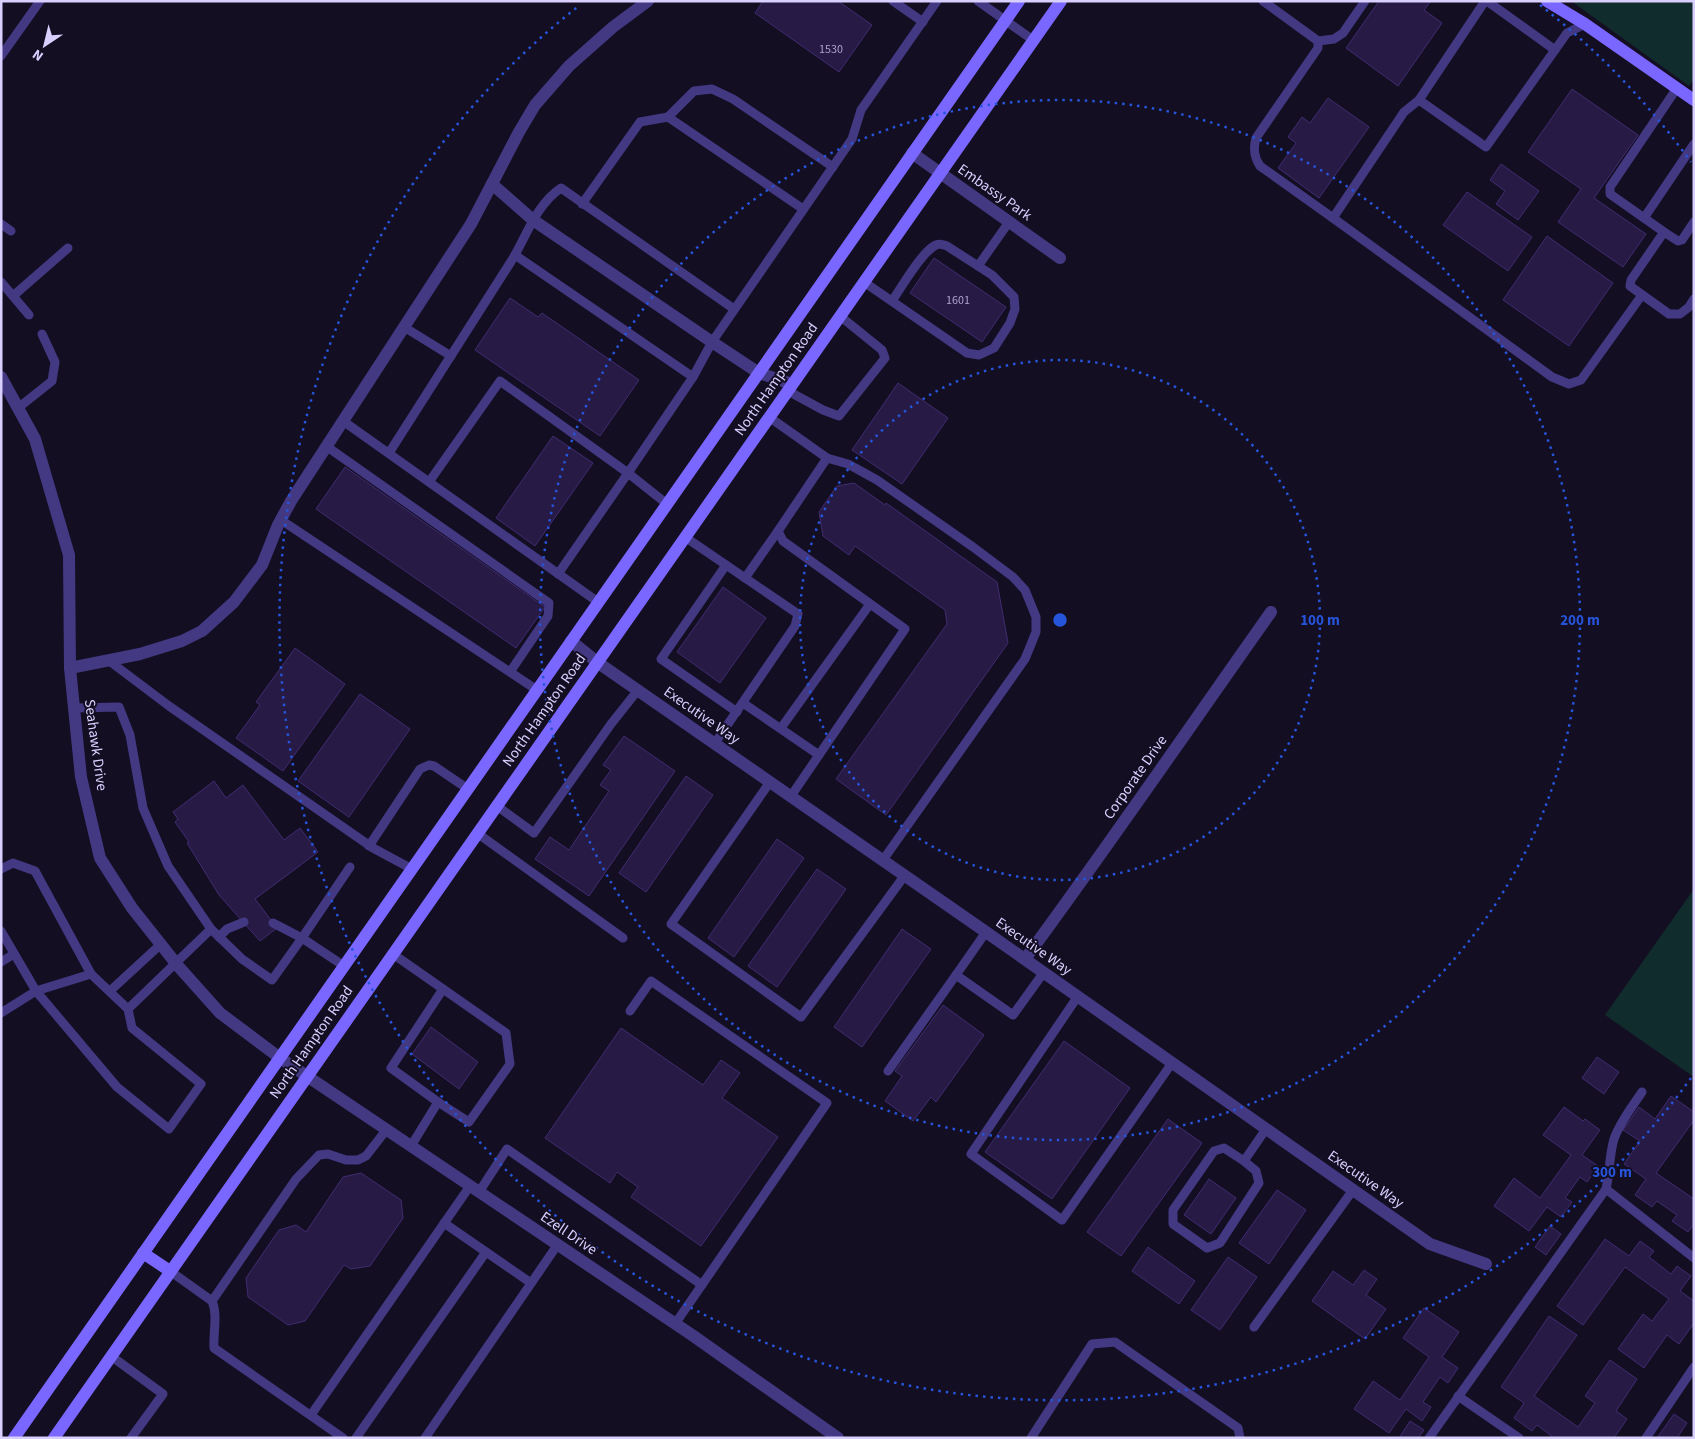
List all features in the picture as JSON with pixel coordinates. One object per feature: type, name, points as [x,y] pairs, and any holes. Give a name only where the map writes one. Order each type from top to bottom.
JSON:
[{"type":"main road","name":"North Hampton Road","points":[[14,1438],[1019,1]]},
{"type":"main road","name":"North Hampton Road","points":[[57,1436],[170,1271],[1061,1]]},
{"type":"main road","points":[[1547,1],[1585,24],[1694,100]]},
{"type":"main road","points":[[1558,1],[1585,24]]},
{"type":"main road","points":[[143,1253],[170,1271]]},
{"type":"street","points":[[70,668],[140,654],[182,641],[202,631],[234,602],[262,565],[291,501],[471,224],[535,105],[569,66],[613,27],[648,1]]},
{"type":"street","name":"Embassy Park","points":[[912,153],[1060,258]]},
{"type":"street","points":[[492,184],[533,220],[712,342],[759,372],[790,387]]},
{"type":"street","name":"Seahawk Drive","points":[[1,378],[35,439],[69,555],[70,668],[74,708],[81,776],[100,858],[132,908],[176,963],[220,1013],[280,1058]]},
{"type":"street","name":"Corporate Drive","points":[[1025,960],[1080,885],[1271,612]]},
{"type":"street","name":"Executive Way","points":[[571,641],[597,662],[1044,972],[1430,1244],[1486,1264]]},
{"type":"street","name":"Ezell Drive","points":[[280,1058],[676,1324],[838,1438]]},
{"type":"lane","points":[[1,56],[40,1]]},
{"type":"lane","points":[[892,1],[922,22]]},
{"type":"lane","points":[[558,574],[693,377],[712,342],[734,309],[852,139],[860,110],[937,1]]},
{"type":"lane","points":[[978,1],[1033,40]]},
{"type":"lane","points":[[1264,1],[1318,41],[1334,39],[1343,33],[1365,1]]},
{"type":"lane","points":[[1333,218],[1404,112],[1419,100],[1486,1],[1555,50]]},
{"type":"lane","points":[[1419,100],[1486,147],[1567,33],[1585,24]]},
{"type":"lane","points":[[1318,41],[1318,48],[1256,138],[1254,154],[1260,166],[1552,377],[1569,384],[1582,380],[1642,295]]},
{"type":"lane","points":[[1677,88],[1610,187],[1610,194],[1678,241],[1682,240],[1694,222]]},
{"type":"lane","points":[[582,204],[640,122],[668,117],[694,91],[712,89],[733,99],[833,167]]},
{"type":"lane","points":[[668,117],[803,209]]},
{"type":"lane","points":[[1644,218],[1694,144]]},
{"type":"lane","points":[[389,453],[515,255],[533,220],[550,196],[561,188],[734,309]]},
{"type":"lane","points":[[978,266],[1009,222]]},
{"type":"lane","points":[[1,224],[11,231]]},
{"type":"lane","points":[[1664,232],[1631,280],[1630,286],[1669,314],[1680,314],[1689,307],[1694,299]]},
{"type":"lane","points":[[864,282],[967,352],[978,355],[994,348],[1010,323],[1016,309],[1014,297],[992,275],[941,244],[936,245],[919,262],[892,301]]},
{"type":"lane","points":[[13,296],[68,248]]},
{"type":"lane","points":[[515,255],[693,377]]},
{"type":"lane","points":[[1,282],[29,315]]},
{"type":"lane","points":[[790,387],[823,410],[839,416],[886,358],[882,350],[840,316]]},
{"type":"lane","points":[[404,327],[451,356]]},
{"type":"lane","points":[[18,408],[52,381],[55,362],[42,334]]},
{"type":"lane","points":[[429,482],[500,381],[628,473],[667,504]]},
{"type":"lane","points":[[769,417],[827,458],[848,464],[877,480],[973,546],[1013,577],[1025,590],[1036,617],[1036,632],[1025,659],[883,860]]},
{"type":"lane","points":[[343,420],[598,602]]},
{"type":"lane","points":[[326,446],[549,602],[548,616],[510,672]]},
{"type":"lane","points":[[745,578],[827,458]]},
{"type":"lane","points":[[281,520],[537,690]]},
{"type":"lane","points":[[778,531],[783,541],[905,629],[791,796]]},
{"type":"lane","points":[[685,537],[798,614],[795,626],[715,743]]},
{"type":"lane","points":[[726,565],[661,659],[737,712]]},
{"type":"lane","points":[[781,728],[870,604]]},
{"type":"lane","points":[[108,660],[169,706],[369,846],[412,869]]},
{"type":"lane","points":[[496,806],[534,833],[611,724],[638,690]]},
{"type":"lane","points":[[743,703],[819,755]]},
{"type":"lane","points":[[74,708],[119,707],[130,735],[143,808],[168,866],[211,929],[242,959],[272,980],[350,867]]},
{"type":"lane","points":[[369,846],[420,769],[428,765],[434,766],[468,789]]},
{"type":"lane","points":[[770,782],[671,924],[800,1017],[904,875]]},
{"type":"lane","points":[[477,833],[624,938]]},
{"type":"lane","points":[[1,870],[13,863],[35,872],[91,974],[128,1009],[132,1028],[201,1084],[170,1129],[117,1087],[36,991],[1,930]]},
{"type":"lane","points":[[219,937],[227,929],[244,922]]},
{"type":"lane","points":[[273,923],[302,938],[344,966]]},
{"type":"lane","points":[[128,1009],[211,929]]},
{"type":"lane","points":[[888,1071],[986,932]]},
{"type":"lane","points":[[110,991],[161,944]]},
{"type":"lane","points":[[1,962],[14,954]]},
{"type":"lane","points":[[393,954],[506,1033],[510,1064],[469,1122],[391,1068],[443,989]]},
{"type":"lane","points":[[956,975],[1013,1014],[1044,972]]},
{"type":"lane","points":[[1,1012],[36,991],[91,974]]},
{"type":"lane","points":[[630,1011],[651,981],[827,1103],[676,1324]]},
{"type":"lane","points":[[1078,996],[971,1154],[1062,1220],[1172,1062]]},
{"type":"lane","points":[[1429,1438],[1606,1189],[1615,1138],[1623,1120],[1642,1092]]},
{"type":"lane","points":[[411,1146],[438,1102]]},
{"type":"lane","points":[[212,1301],[296,1179],[311,1162],[319,1155],[328,1154],[346,1160],[358,1160],[366,1156],[387,1129]]},
{"type":"lane","points":[[1244,1161],[1266,1129]]},
{"type":"lane","points":[[1224,1148],[1244,1161],[1256,1171],[1259,1183],[1220,1243],[1207,1248],[1173,1224],[1173,1210],[1214,1151],[1224,1148]]},
{"type":"lane","points":[[311,1415],[444,1223],[507,1149],[702,1285]]},
{"type":"lane","points":[[1606,1189],[1694,1258]]},
{"type":"lane","points":[[1254,1328],[1354,1190]]},
{"type":"lane","points":[[444,1223],[531,1283]]},
{"type":"lane","points":[[425,1438],[558,1244]]},
{"type":"lane","points":[[356,1438],[486,1252]]},
{"type":"lane","points":[[170,1271],[212,1301],[215,1308],[214,1348],[343,1438]]},
{"type":"lane","points":[[1031,1438],[1092,1344],[1115,1342],[1238,1428],[1240,1438]]},
{"type":"lane","points":[[111,1356],[163,1394],[131,1438]]},
{"type":"lane","points":[[1646,1438],[1694,1367]]},
{"type":"lane","points":[[1458,1396],[1519,1438]]},
{"type":"green space","points":[[1571,1],[1694,1],[1694,80],[1689,86]]},
{"type":"green space","points":[[1694,889],[1694,1077],[1605,1015]]},
{"type":"building","points":[[763,1],[838,1],[872,25],[839,72],[755,13]]},
{"type":"building","points":[[1379,1],[1431,1],[1424,10],[1442,23],[1398,86],[1346,48]]},
{"type":"building","points":[[1572,89],[1638,135],[1594,198],[1646,234],[1623,267],[1558,222],[1581,189],[1528,152]]},
{"type":"building","points":[[1328,98],[1369,127],[1319,198],[1278,168],[1296,143],[1288,137],[1302,117],[1310,123]]},
{"type":"building","points":[[1501,164],[1539,191],[1518,220],[1496,204],[1505,191],[1490,180]]},
{"type":"building","points":[[1467,192],[1532,237],[1508,271],[1443,225]]},
{"type":"building","points":[[1547,236],[1613,283],[1569,346],[1503,300]]},
{"type":"building","points":[[934,258],[1006,307],[982,342],[910,293]]},
{"type":"building","points":[[510,298],[538,317],[542,313],[639,380],[600,436],[475,350]]},
{"type":"building","points":[[898,383],[948,418],[902,484],[852,450]]},
{"type":"building","points":[[553,436],[593,463],[535,546],[496,518]]},
{"type":"building","points":[[345,467],[545,607],[516,648],[316,509]]},
{"type":"building","points":[[854,483],[885,505],[886,503],[997,582],[1008,643],[886,815],[836,779],[947,624],[945,610],[855,546],[849,555],[823,536],[819,512],[837,486]]},
{"type":"building","points":[[723,587],[766,618],[720,683],[677,652]]},
{"type":"building","points":[[295,648],[345,684],[283,771],[236,738],[260,705],[256,702]]},
{"type":"building","points":[[360,694],[410,729],[349,817],[298,781]]},
{"type":"building","points":[[624,736],[675,771],[589,896],[535,859],[550,837],[569,850],[609,791],[600,785],[611,770],[603,765]]},
{"type":"building","points":[[686,776],[713,795],[646,892],[619,873]]},
{"type":"building","points":[[214,781],[226,798],[243,785],[284,840],[300,828],[318,852],[255,899],[277,928],[260,941],[219,895],[187,843],[189,842],[175,822],[178,819],[173,812]]},
{"type":"building","points":[[777,839],[804,858],[734,957],[708,938]]},
{"type":"building","points":[[817,869],[846,889],[777,987],[748,966]]},
{"type":"building","points":[[902,929],[931,949],[862,1047],[834,1027]]},
{"type":"building","points":[[943,1005],[984,1035],[936,1102],[931,1097],[913,1121],[885,1101],[902,1076],[895,1071]]},
{"type":"building","points":[[431,1027],[478,1062],[459,1089],[412,1054]]},
{"type":"building","points":[[621,1028],[703,1085],[721,1060],[740,1073],[722,1098],[778,1137],[701,1246],[631,1197],[638,1187],[617,1172],[610,1183],[545,1138]]},
{"type":"building","points":[[1064,1041],[1130,1088],[1052,1199],[985,1152]]},
{"type":"building","points":[[1597,1057],[1619,1072],[1604,1094],[1582,1078]]},
{"type":"building","points":[[1671,1096],[1694,1112],[1694,1120],[1656,1173],[1694,1199],[1694,1224],[1688,1232],[1672,1221],[1677,1215],[1657,1201],[1652,1207],[1635,1195],[1646,1179],[1624,1164],[1640,1141],[1623,1130],[1639,1107],[1655,1119]]},
{"type":"building","points":[[1564,1107],[1583,1121],[1585,1119],[1600,1130],[1582,1155],[1598,1166],[1587,1182],[1580,1177],[1565,1198],[1572,1202],[1561,1217],[1547,1207],[1529,1231],[1494,1206],[1514,1178],[1540,1198],[1571,1155],[1543,1135]]},
{"type":"building","points":[[1168,1119],[1202,1143],[1121,1256],[1087,1232]]},
{"type":"building","points":[[361,1173],[401,1200],[403,1218],[370,1266],[351,1269],[344,1265],[305,1321],[288,1325],[248,1297],[246,1278],[279,1230],[296,1225],[306,1232],[343,1177]]},
{"type":"building","points":[[1209,1179],[1236,1198],[1211,1234],[1184,1215]]},
{"type":"building","points":[[1277,1190],[1306,1210],[1269,1264],[1239,1243]]},
{"type":"building","points":[[1550,1226],[1561,1234],[1546,1255],[1535,1247]]},
{"type":"building","points":[[1605,1239],[1629,1256],[1640,1241],[1654,1251],[1649,1257],[1671,1274],[1677,1266],[1691,1276],[1680,1291],[1694,1301],[1694,1323],[1679,1344],[1667,1335],[1644,1368],[1618,1349],[1643,1314],[1652,1321],[1669,1299],[1625,1267],[1583,1325],[1557,1306]]},
{"type":"building","points":[[1148,1247],[1195,1281],[1179,1304],[1132,1271]]},
{"type":"building","points":[[1228,1257],[1257,1277],[1220,1330],[1191,1310]]},
{"type":"building","points":[[1364,1270],[1377,1279],[1366,1295],[1386,1309],[1365,1339],[1312,1301],[1333,1271],[1353,1285]]},
{"type":"building","points":[[1424,1308],[1459,1332],[1442,1357],[1458,1368],[1448,1383],[1440,1377],[1423,1402],[1431,1407],[1422,1421],[1406,1409],[1389,1433],[1354,1409],[1373,1381],[1400,1400],[1429,1357],[1403,1338]]},
{"type":"building","points":[[1549,1316],[1577,1335],[1534,1396],[1578,1427],[1595,1403],[1585,1396],[1610,1360],[1637,1379],[1616,1411],[1627,1419],[1614,1438],[1554,1438],[1537,1425],[1532,1431],[1514,1418],[1524,1403],[1501,1387]]},
{"type":"building","points":[[1674,1414],[1687,1423],[1677,1438],[1657,1438]]},
{"type":"building","points":[[1410,1421],[1424,1430],[1418,1438],[1399,1438]]}]
